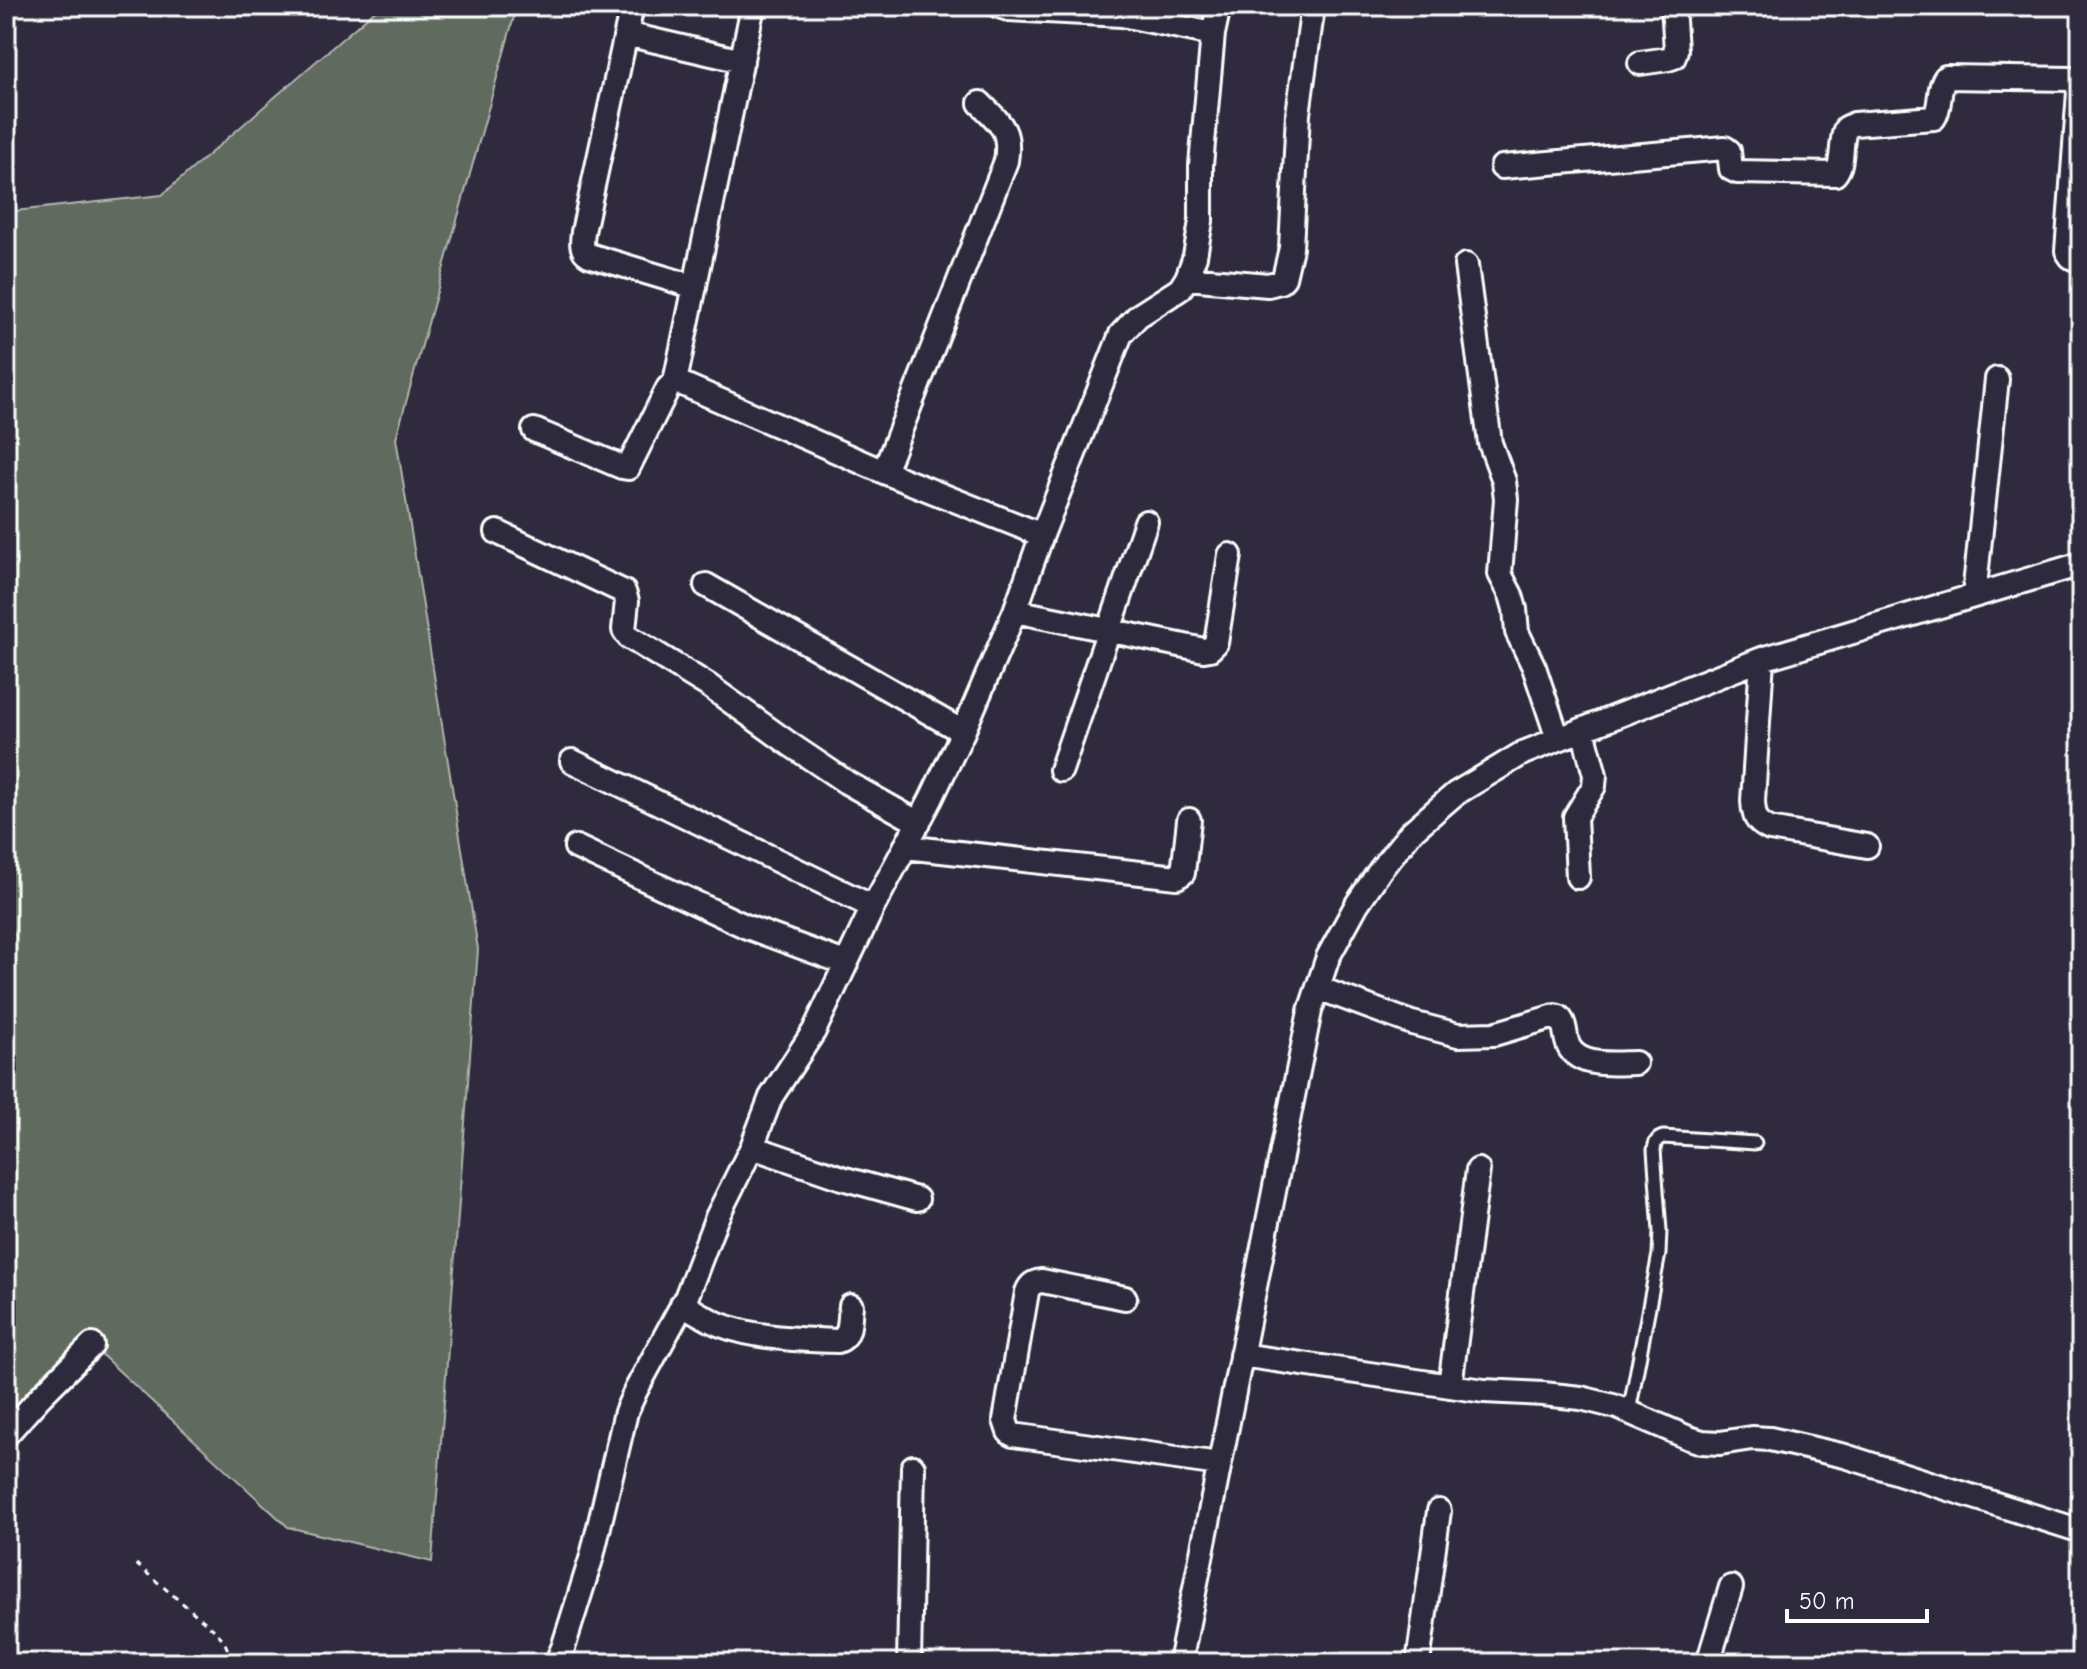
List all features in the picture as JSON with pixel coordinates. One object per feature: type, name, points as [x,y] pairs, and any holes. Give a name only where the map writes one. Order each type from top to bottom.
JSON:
[{"type":"street","points":[[632,6],[582,246],[589,255],[695,287]]},
{"type":"street","points":[[534,430],[628,468],[668,388],[675,382],[753,6]]},
{"type":"street","points":[[999,6],[1122,15],[1213,34]]},
{"type":"street","points":[[556,1663],[592,1556],[626,1412],[636,1390],[682,1304],[771,1097],[814,1031],[845,963],[963,732],[1015,611],[1121,334],[1138,316],[1180,289],[1187,278],[1195,256],[1201,221],[1201,165],[1213,34],[1219,6]]},
{"type":"street","points":[[1187,278],[1268,285],[1284,278],[1291,248],[1298,114],[1313,6]]},
{"type":"street","points":[[1640,63],[1674,57],[1673,6]]},
{"type":"street","points":[[626,34],[742,61]]},
{"type":"street","points":[[1502,167],[1727,148],[1731,169],[1737,172],[1835,174],[1839,170],[1842,136],[1846,128],[1854,124],[1934,118],[1938,111],[1942,81],[1946,77],[2072,79],[2076,81],[2079,92],[2067,251],[2081,262]]},
{"type":"street","points":[[884,472],[1006,161],[1008,146],[1005,130],[980,103]]},
{"type":"street","points":[[1466,265],[1490,443],[1504,481],[1506,499],[1500,574],[1511,595],[1517,632],[1534,667],[1558,739]]},
{"type":"street","points":[[1974,596],[1997,379]]},
{"type":"street","points":[[675,382],[884,472],[1042,535]]},
{"type":"street","points":[[1061,770],[1146,522]]},
{"type":"street","points":[[497,532],[624,592],[627,601],[624,630],[629,637],[709,686],[846,782],[919,823]]},
{"type":"street","points":[[1015,611],[1204,650],[1216,643],[1230,555]]},
{"type":"street","points":[[1180,1663],[1310,1011],[1328,957],[1357,904],[1411,832],[1455,794],[1523,753],[1558,739],[1762,659],[2081,564]]},
{"type":"street","points":[[706,585],[963,732]]},
{"type":"street","points":[[1762,659],[1753,801],[1756,819],[1760,825],[1770,829],[1867,846]]},
{"type":"street","points":[[1578,877],[1575,817],[1595,781],[1583,730]]},
{"type":"street","points":[[572,761],[873,907]]},
{"type":"street","points":[[905,847],[1177,877],[1183,873],[1189,820]]},
{"type":"street","points":[[576,847],[747,927],[845,963]]},
{"type":"street","points":[[1318,988],[1412,1023],[1458,1035],[1494,1034],[1555,1016],[1564,1022],[1570,1049],[1581,1058],[1604,1064],[1635,1063]]},
{"type":"street","points":[[752,1147],[842,1178],[917,1199]]},
{"type":"street","points":[[1450,1386],[1478,1170]]},
{"type":"street","points":[[1125,1298],[1042,1281],[1032,1283],[1005,1420],[1009,1432],[1219,1464]]},
{"type":"street","points":[[682,1304],[720,1325],[740,1331],[838,1341],[847,1334],[851,1306]]},
{"type":"street","points":[[6,1435],[92,1345]]},
{"type":"street","points":[[1241,1355],[1450,1386],[1581,1398],[1629,1412],[1702,1442],[1770,1439],[1845,1456],[2081,1531]]},
{"type":"street","points":[[909,1663],[913,1467]]},
{"type":"street","points":[[1418,1663],[1439,1511]]},
{"type":"street","points":[[1708,1663],[1731,1587]]},
{"type":"lane","points":[[1629,1412],[1659,1254],[1656,1141],[1663,1137],[1755,1143]]},
{"type":"path","points":[[136,1564],[223,1639],[234,1663]]},
{"type":"green space","points":[[380,6],[517,6],[396,438],[478,949],[432,1562],[288,1527],[92,1346],[6,1442],[6,212],[162,195]]}]
